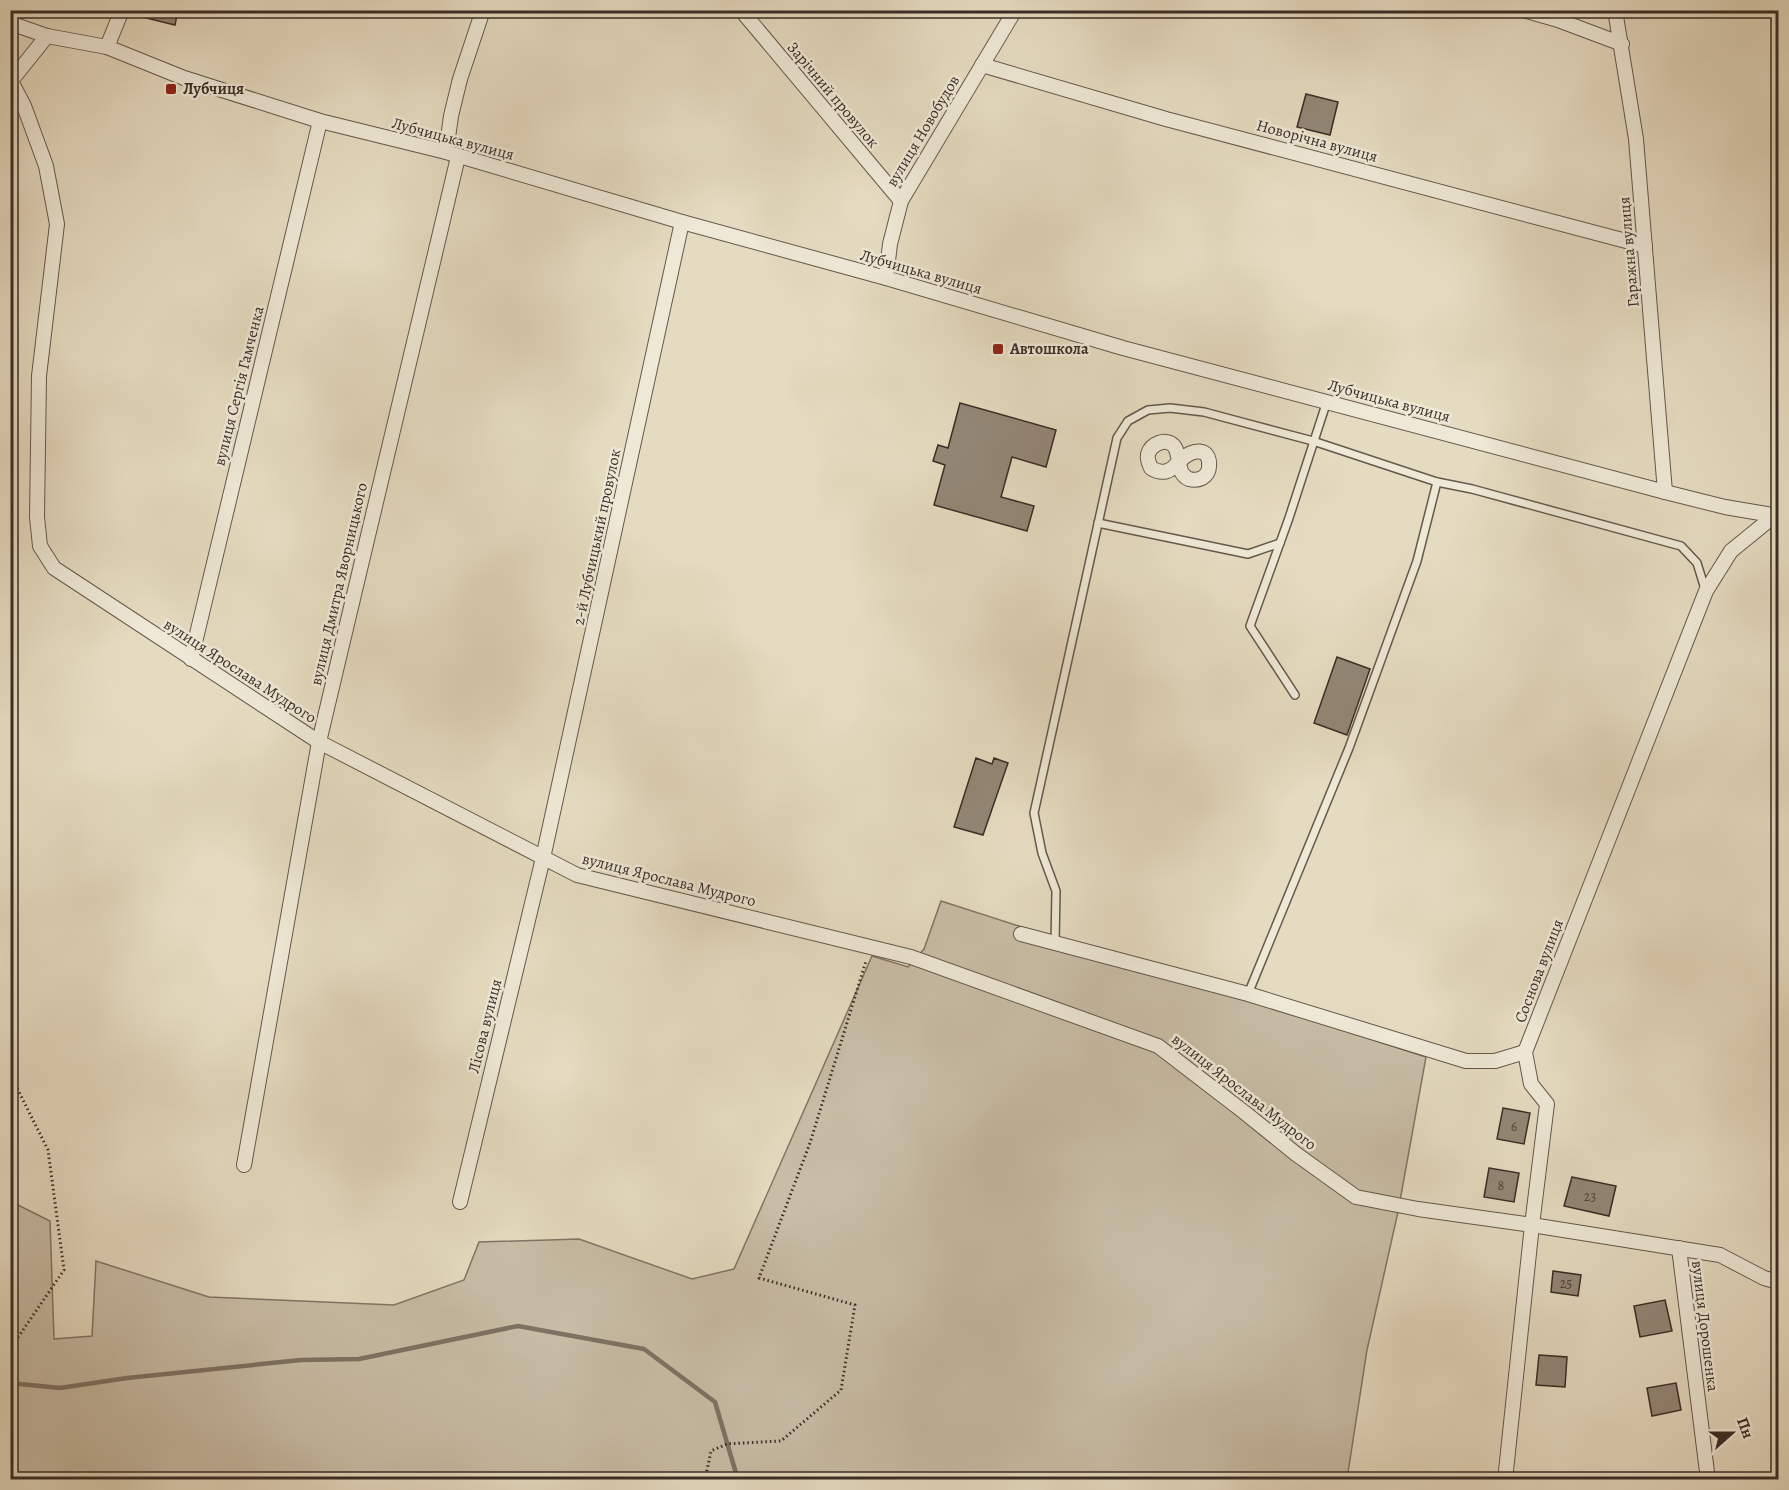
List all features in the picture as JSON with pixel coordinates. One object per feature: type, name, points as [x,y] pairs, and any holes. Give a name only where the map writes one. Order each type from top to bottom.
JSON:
[{"type":"street","points":[[107,47],[122,10]]},
{"type":"street","name":"вулиця Дмитра Яворницького","points":[[244,1165],[319,742],[452,154],[451,116],[460,79],[483,10]]},
{"type":"street","name":"Зарічний провулок","points":[[741,10],[901,201]]},
{"type":"street","name":"вулиця Новобудов","points":[[886,278],[890,244],[901,201],[1015,10]]},
{"type":"street","points":[[1523,10],[1558,20],[1622,44]]},
{"type":"street","name":"Гаражна вулиця","points":[[1615,10],[1636,139],[1665,492]]},
{"type":"street","name":"Лубчицька вулиця","points":[[10,23],[54,37],[107,47],[184,78],[320,122],[452,154],[1123,348],[1665,492],[1725,507],[1776,516]]},
{"type":"street","points":[[11,81],[54,37]]},
{"type":"street","name":"Новорічна вулиця","points":[[982,65],[1166,119],[1645,246]]},
{"type":"street","name":"вулиця Ярослава Мудрого","points":[[11,81],[24,105],[46,166],[57,224],[39,376],[37,517],[40,546],[54,568],[319,742],[577,875],[911,957],[1158,1046],[1296,1154],[1356,1197],[1418,1209],[1720,1255],[1764,1278],[1779,1282]]},
{"type":"street","name":"вулиця Сергія Гамченка","points":[[191,659],[320,122]]},
{"type":"street","name":"2-й Лубчицький провулок","points":[[543,858],[682,222]]},
{"type":"street","points":[[1180,461],[1168,471],[1161,472],[1151,468],[1148,454],[1160,442],[1168,442],[1174,446],[1178,454],[1180,469],[1184,476],[1191,480],[1200,479],[1209,468],[1209,459],[1204,453],[1197,451],[1190,452],[1180,461]]},
{"type":"street","name":"Соснова вулиця","points":[[1525,1052],[1706,591],[1731,551],[1776,516]]},
{"type":"street","name":"Лісова вулиця","points":[[460,1202],[543,858]]},
{"type":"street","points":[[1021,934],[1248,994],[1466,1061],[1495,1060],[1525,1052],[1531,1084],[1547,1104],[1505,1479]]},
{"type":"street","name":"вулиця Дорошенка","points":[[1679,1248],[1708,1479]]},
{"type":"lane","points":[[1295,695],[1250,626],[1327,401]]},
{"type":"lane","points":[[1055,943],[1056,891],[1042,853],[1034,813],[1117,438],[1128,421],[1148,410],[1170,408],[1204,412],[1313,441],[1437,482],[1472,489],[1681,546],[1697,563],[1706,591]]},
{"type":"lane","points":[[1248,994],[1349,748],[1417,561],[1437,482]]},
{"type":"lane","points":[[1098,523],[1248,554],[1280,543]]},
{"type":"path","points":[[705,1479],[711,1451],[728,1444],[781,1441],[841,1390],[855,1305],[759,1278],[810,1143],[870,947]]},
{"type":"path","points":[[10,1072],[48,1150],[64,1270],[10,1349]]},
{"type":"shaded area","points":[[941,901],[1426,1057],[1398,1212],[1367,1350],[1347,1479],[11,1479],[10,1201],[50,1221],[54,1339],[92,1336],[96,1261],[209,1297],[394,1305],[464,1280],[479,1242],[579,1239],[692,1279],[734,1269],[872,956],[908,967],[924,949]]},
{"type":"building","points":[[135,10],[178,10],[175,25],[134,15]]},
{"type":"building","points":[[1306,94],[1338,102],[1330,135],[1297,127]]},
{"type":"building","points":[[960,403],[1056,430],[1046,467],[1012,457],[1001,497],[1034,506],[1027,531],[934,505],[945,465],[933,461],[938,445],[948,448]]},
{"type":"building","points":[[1337,657],[1370,669],[1347,735],[1314,723]]},
{"type":"building","points":[[976,758],[992,764],[994,758],[1008,763],[983,835],[954,827]]},
{"type":"building","points":[[1503,1108],[1530,1113],[1524,1144],[1497,1139]]},
{"type":"building","points":[[1489,1168],[1519,1173],[1514,1202],[1484,1197]]},
{"type":"building","points":[[1572,1177],[1616,1186],[1609,1216],[1564,1206]]},
{"type":"building","points":[[1553,1271],[1581,1275],[1578,1296],[1551,1292]]},
{"type":"building","points":[[1665,1300],[1672,1331],[1640,1337],[1634,1306]]},
{"type":"building","points":[[1539,1355],[1567,1357],[1565,1387],[1536,1385]]},
{"type":"building","points":[[1676,1383],[1681,1410],[1652,1416],[1647,1388]]},
{"type":"waterway","points":[[10,1383],[60,1388],[127,1378],[301,1360],[359,1359],[518,1326],[644,1349],[715,1402],[738,1480]]},
{"type":"place","name":"Лубчиця","points":[[171,89]]},
{"type":"place","name":"Автошкола","points":[[998,349]]}]
